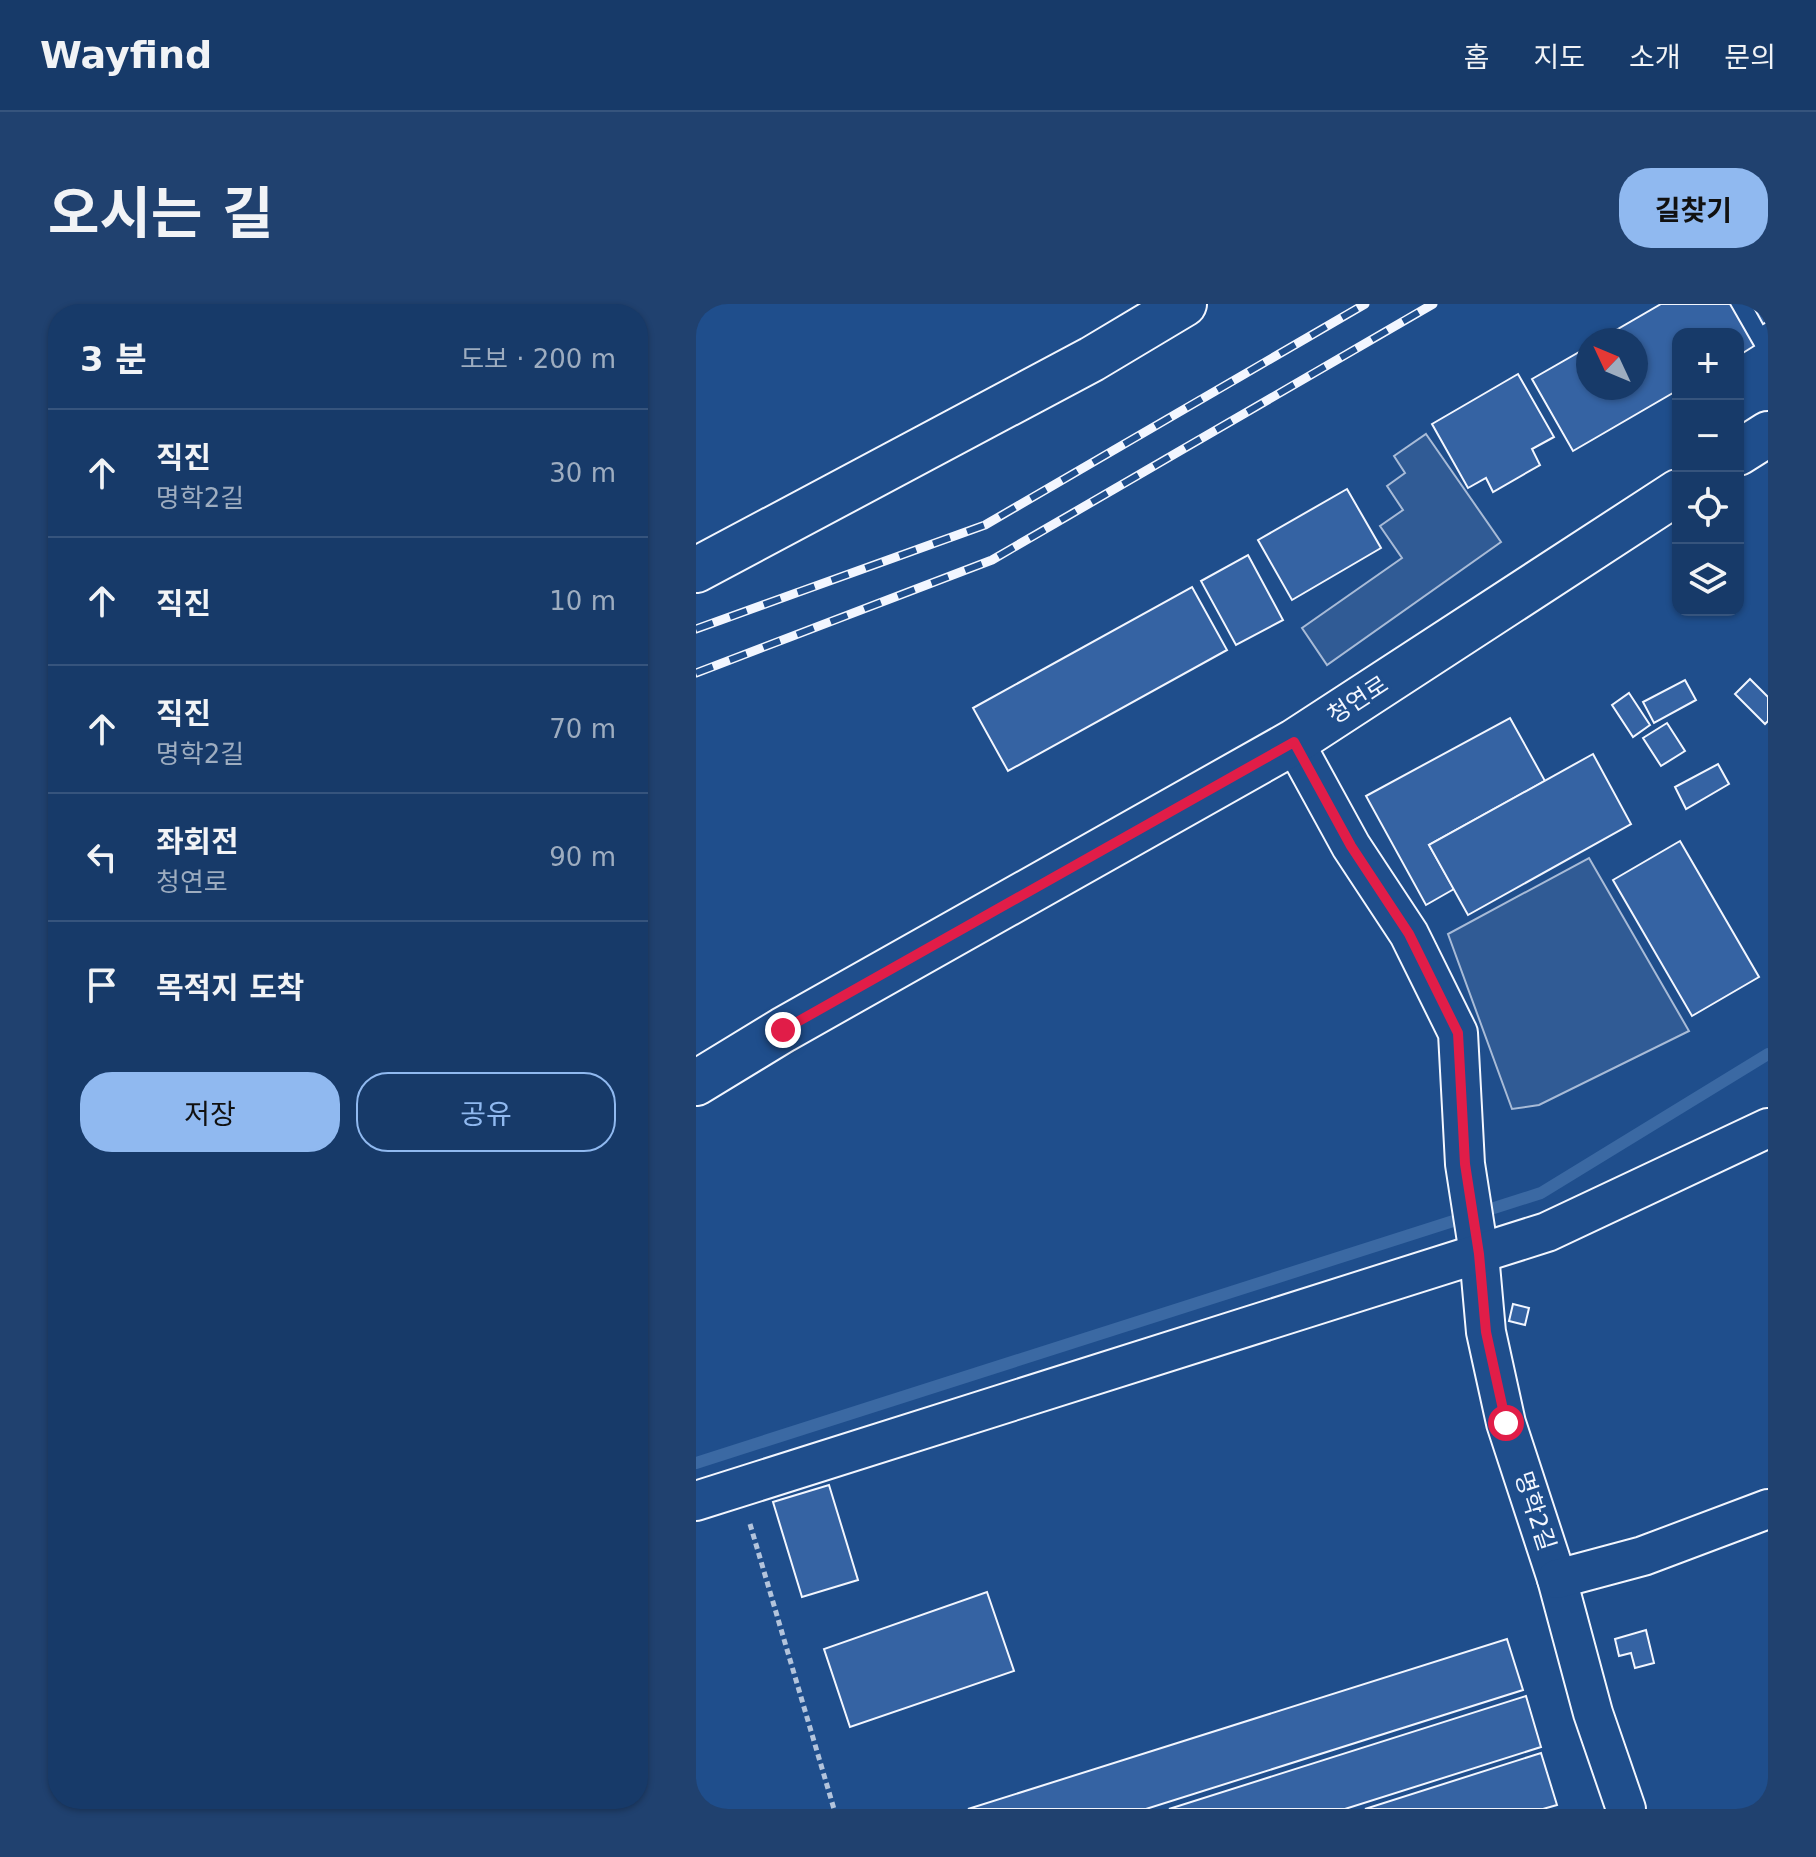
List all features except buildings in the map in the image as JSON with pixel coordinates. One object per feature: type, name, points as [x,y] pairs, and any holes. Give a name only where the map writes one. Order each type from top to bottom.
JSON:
[{"type":"main road","points":[[696,570],[1092,359],[1184,304]]},
{"type":"main road","points":[[1744,449],[1768,434]]},
{"type":"main road","name":"청연로","points":[[696,1083],[783,1030],[1294,742],[1672,496]]},
{"type":"street","name":"명학2길","points":[[1294,742],[1351,846],[1409,934],[1458,1033],[1465,1164],[1486,1332],[1506,1423],[1557,1579],[1593,1713],[1626,1809]]},
{"type":"street","points":[[696,1501],[1477,1241],[1547,1232],[1768,1128]]},
{"type":"street","name":"명학2길","points":[[1557,1579],[1643,1556],[1768,1509]]},
{"type":"path","points":[[739,1488],[834,1809]]},
{"type":"shaded area","points":[[1426,434],[1501,542],[1327,665],[1302,628],[1402,558],[1380,526],[1403,510],[1387,486],[1405,473],[1394,456]]},
{"type":"shaded area","points":[[1589,858],[1689,1031],[1539,1105],[1512,1109],[1448,934]]},
{"type":"waterway","points":[[696,1463],[1541,1193],[1768,1054]]},
{"type":"railway","points":[[696,629],[985,525],[1365,304]]},
{"type":"railway","points":[[696,673],[992,560],[1433,304]]},
{"type":"route","points":[[783,1030],[1294,742],[1351,846],[1409,934],[1458,1033],[1465,1164],[1479,1254],[1486,1332],[1506,1423]]}]
